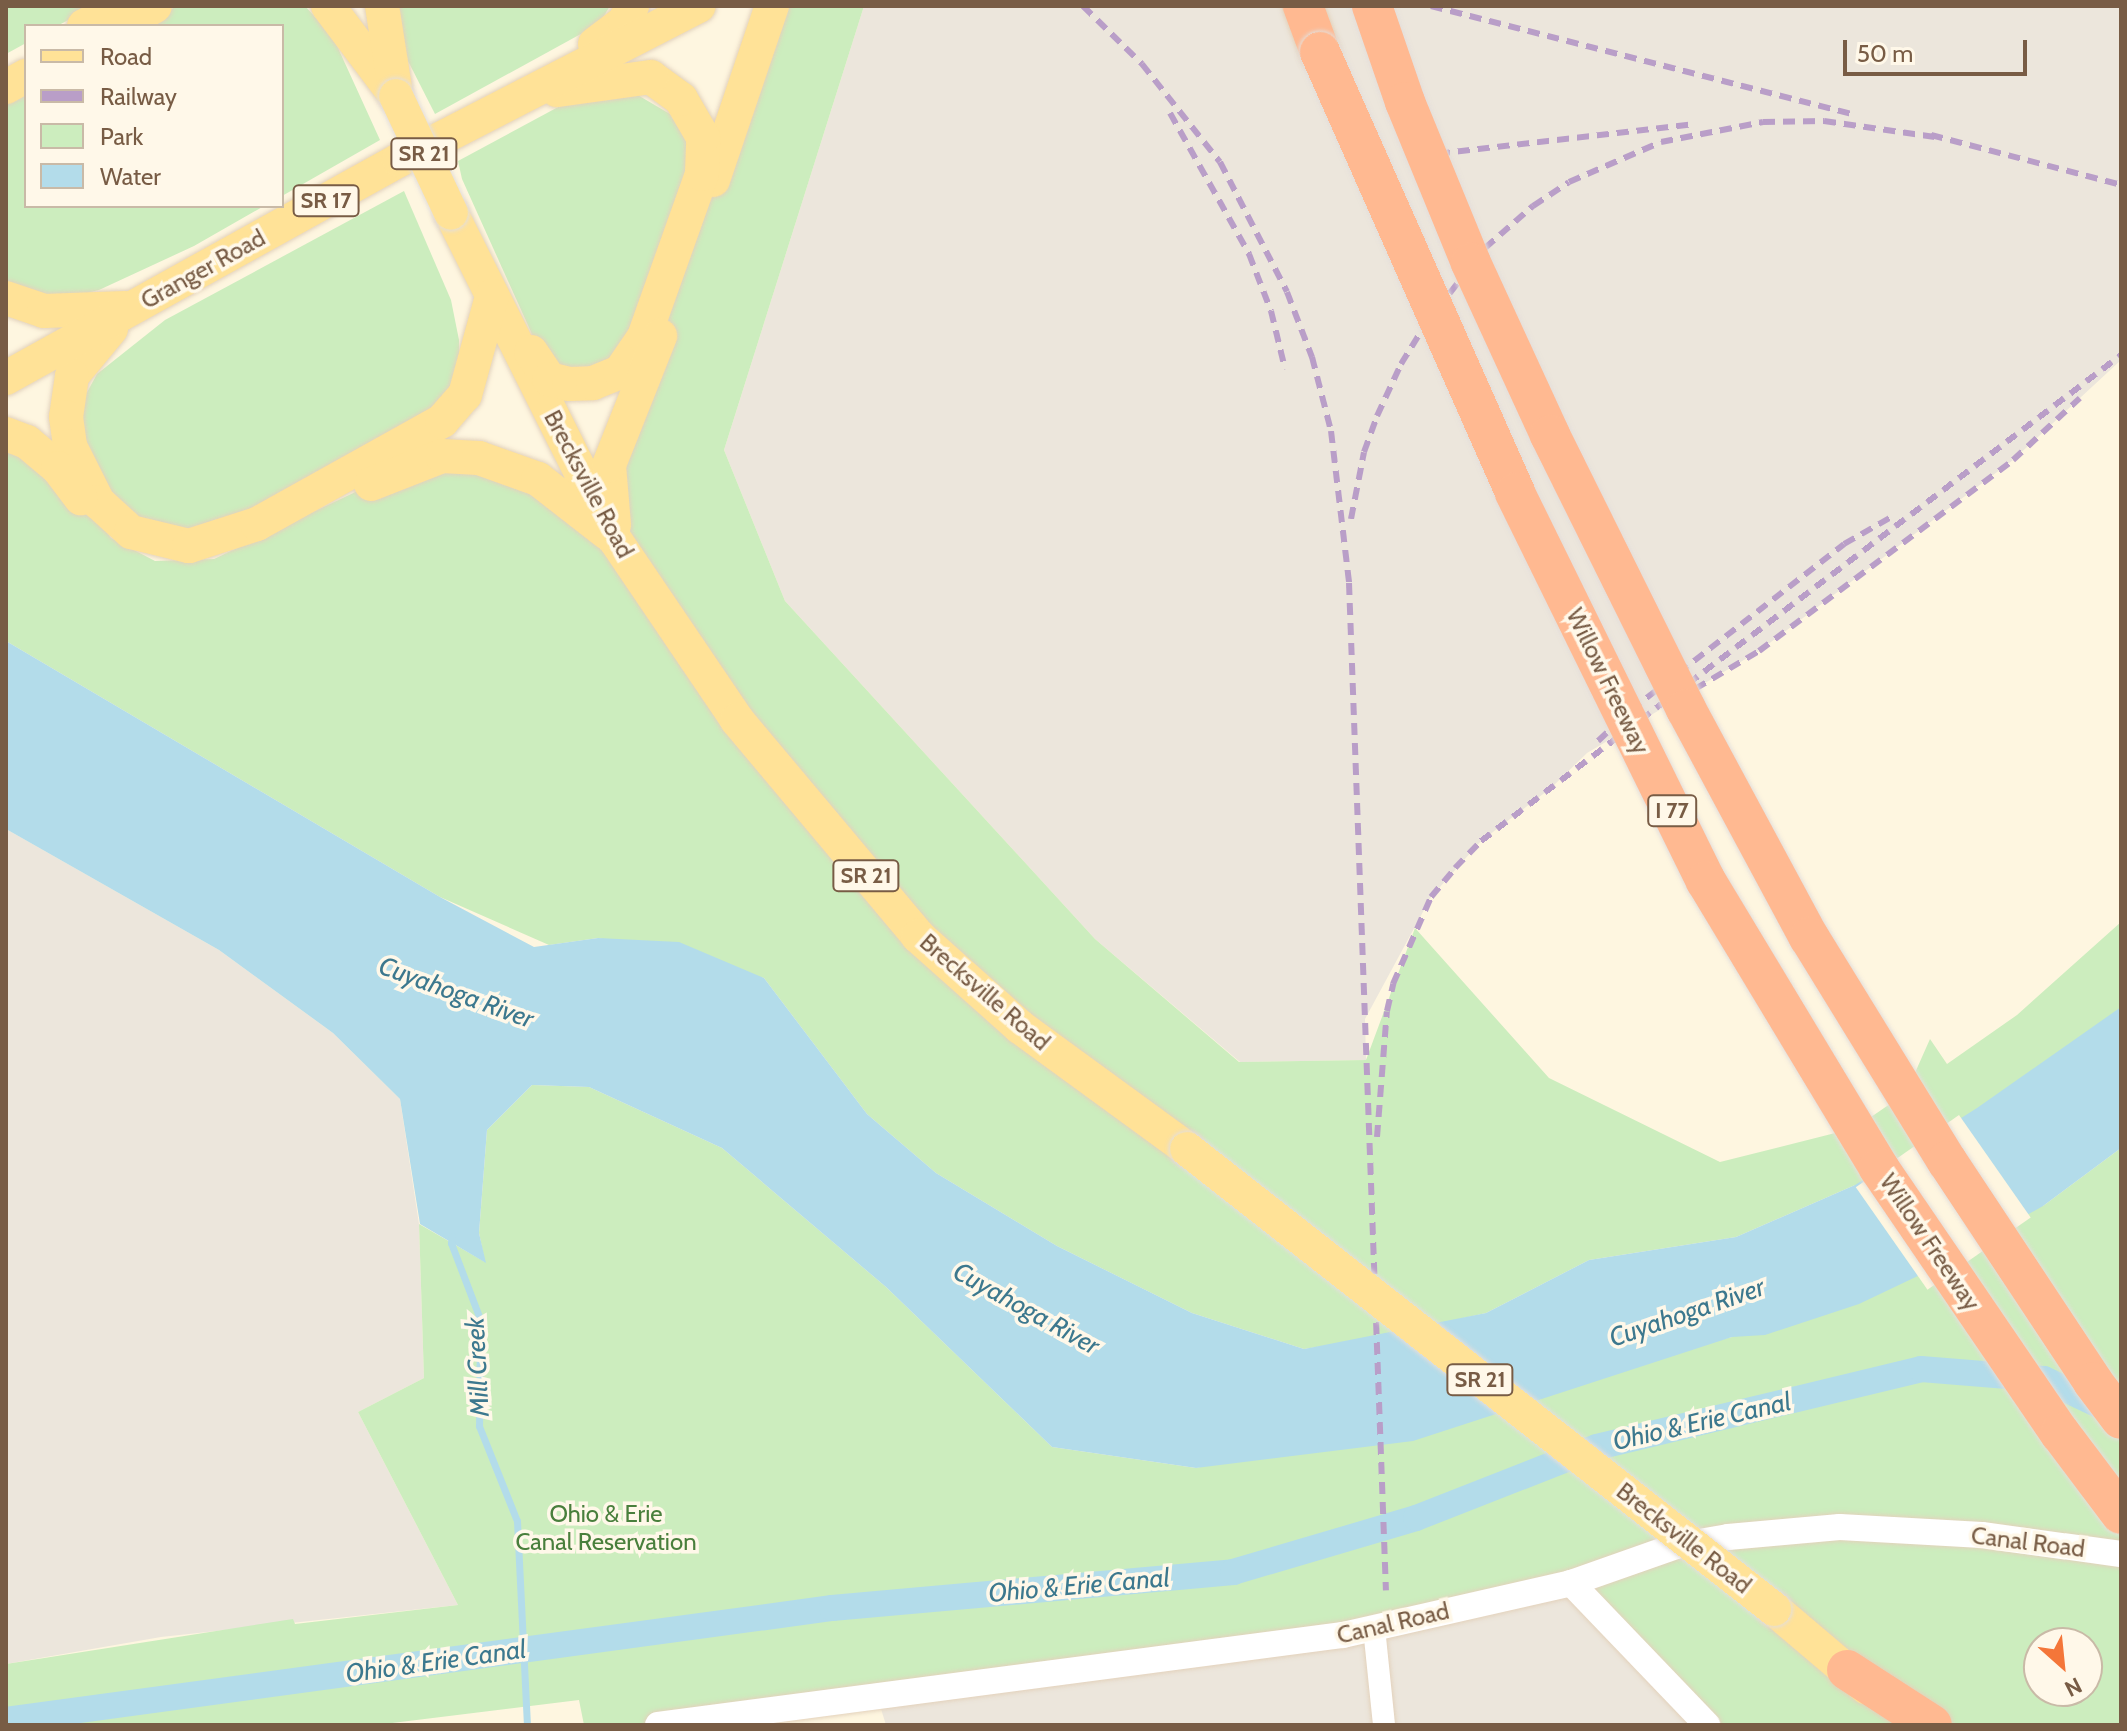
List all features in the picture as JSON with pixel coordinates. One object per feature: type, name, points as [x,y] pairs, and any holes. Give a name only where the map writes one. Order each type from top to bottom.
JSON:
[{"type":"highway","name":"Willow Freeway","points":[[1304,6],[1320,52],[1515,493],[1706,881],[1879,1168],[2060,1433],[2121,1514]]},
{"type":"highway","name":"I 77","points":[[1372,6],[1405,102],[1478,277],[1550,435],[1693,722],[1841,990],[1955,1174],[2121,1419]]},
{"type":"highway","points":[[1847,1670],[1932,1725]]},
{"type":"main road","points":[[88,24],[123,6]]},
{"type":"main road","points":[[123,24],[155,6]]},
{"type":"main road","points":[[328,6],[396,96]]},
{"type":"main road","name":"Brecksville Road","points":[[355,6],[451,213],[614,538],[737,720],[918,936],[1020,1027],[1187,1149],[1774,1609],[1908,1725]]},
{"type":"main road","points":[[382,6],[396,96]]},
{"type":"main road","points":[[519,97],[605,38],[625,21],[632,6]]},
{"type":"main road","name":"Granger Road","points":[[6,378],[519,97],[699,6]]},
{"type":"main road","points":[[614,538],[609,465],[652,359],[772,6]]},
{"type":"main road","points":[[6,68],[24,58]]},
{"type":"main road","points":[[6,87],[24,77]]},
{"type":"main road","points":[[492,296],[549,379],[569,384],[593,383],[620,372],[644,337],[702,174],[703,137],[681,99],[651,77],[519,97]]},
{"type":"main road","points":[[134,308],[95,344],[72,376],[66,417],[70,446],[98,502],[131,532],[189,546],[257,524],[442,421],[465,395],[492,296]]},
{"type":"main road","points":[[6,298],[44,311],[134,308]]},
{"type":"main road","points":[[6,434],[27,442],[58,468],[111,538],[155,561],[182,563],[214,559],[406,468],[442,456],[479,458],[538,479],[614,538]]},
{"type":"street","name":"Canal Road","points":[[658,1725],[1288,1644],[1374,1628],[1571,1583],[1676,1546],[1728,1537],[1840,1527],[1982,1535],[2121,1554]]},
{"type":"street","points":[[1571,1583],[1707,1725]]},
{"type":"street","points":[[1374,1628],[1384,1725]]},
{"type":"shaded area","points":[[864,6],[2121,6],[2121,360],[2013,460],[1759,651],[1587,753],[1551,788],[1481,841],[1431,897],[1365,1019],[1366,1060],[1240,1062],[1095,939],[785,601],[724,450]]},
{"type":"shaded area","points":[[6,829],[219,950],[333,1033],[400,1099],[419,1224],[424,1378],[358,1412],[458,1605],[161,1637],[6,1664]]},
{"type":"shaded area","points":[[1571,1583],[1707,1725],[886,1725],[877,1696]]},
{"type":"green space","points":[[6,6],[95,6],[61,24],[24,24],[24,44],[6,54]]},
{"type":"green space","points":[[177,6],[306,7],[333,37],[380,140],[284,195],[284,24],[143,24]]},
{"type":"green space","points":[[394,6],[610,6],[599,24],[435,114],[408,61]]},
{"type":"green space","name":"Ohio & Erie Canal Reservation","points":[[772,6],[864,6],[724,450],[785,601],[1095,939],[1239,1062],[1366,1060],[1415,928],[1549,1078],[1720,1162],[1855,1128],[1906,1093],[1930,1039],[1947,1064],[2017,1015],[2121,922],[2121,1007],[2106,1020],[2043,1206],[2121,1148],[2121,1725],[1707,1725],[1571,1583],[1374,1628],[658,1725],[584,1725],[579,1700],[376,1725],[6,1725],[6,1664],[293,1619],[295,1624],[458,1605],[358,1412],[424,1378],[419,1224],[485,1262],[479,1233],[487,1130],[532,1085],[589,1087],[722,1148],[886,1287],[1052,1447],[1196,1468],[1732,1337],[1855,1185],[1736,1237],[1589,1260],[1486,1313],[1374,1338],[1304,1349],[1192,1313],[1057,1246],[936,1173],[867,1114],[764,978],[598,938],[549,945],[440,897],[6,641],[6,434],[58,468],[111,538],[155,561],[214,559],[406,468],[479,458],[613,537],[609,465]]},
{"type":"green space","points":[[24,87],[24,208],[260,208],[194,246],[99,290],[65,298],[32,294],[6,284],[6,99]]},
{"type":"green space","points":[[636,94],[670,114],[686,139],[690,168],[629,342],[604,365],[566,368],[551,361],[535,341],[462,179],[458,161],[573,99]]},
{"type":"green space","points":[[404,191],[451,300],[459,340],[459,371],[448,391],[418,425],[232,527],[187,539],[130,522],[89,468],[80,405],[97,374],[165,320]]},
{"type":"water","name":"Cuyahoga River","points":[[6,641],[440,897],[534,947],[598,938],[679,942],[764,978],[867,1114],[936,1173],[1057,1246],[1192,1313],[1304,1349],[1486,1313],[1589,1260],[1736,1237],[1855,1185],[1977,1108],[2121,1007],[2121,1148],[2043,1206],[1922,1274],[1859,1304],[1765,1335],[1732,1337],[1413,1441],[1196,1468],[1052,1447],[886,1287],[722,1148],[589,1087],[532,1085],[487,1130],[479,1233],[486,1263],[420,1224],[400,1099],[333,1033],[219,950],[6,829]]},
{"type":"pier","points":[[1959,1115],[2031,1217],[1927,1290],[1856,1187]]},
{"type":"waterway","name":"Mill Creek","points":[[452,1236],[451,1243],[480,1319],[479,1426],[517,1521],[527,1725]]},
{"type":"waterway","name":"Ohio & Erie Canal","points":[[6,1720],[832,1608],[1233,1572],[1416,1518],[1597,1447],[1921,1369],[2044,1379],[2107,1409]]},
{"type":"railway","points":[[1083,6],[1142,64],[1220,162],[1287,292],[1312,357],[1331,431],[1349,583],[1386,1590]]},
{"type":"railway","points":[[1431,6],[1854,115]]},
{"type":"railway","points":[[1170,113],[1249,254],[1271,311],[1285,369]]},
{"type":"railway","points":[[1351,519],[1364,452],[1377,416],[1401,364],[1425,325],[1485,248],[1533,206],[1569,182],[1661,142],[1763,122],[1824,121],[1942,138]]},
{"type":"railway","points":[[1418,156],[1695,124]]},
{"type":"railway","points":[[1931,135],[2121,185]]},
{"type":"railway","points":[[1377,1137],[1387,1011],[1393,984],[1431,897],[1455,868],[1481,841],[2121,355]]},
{"type":"railway","points":[[1695,689],[1759,651],[2013,460],[2080,398]]},
{"type":"railway","points":[[1598,741],[1631,710],[1844,544],[1893,516]]}]
